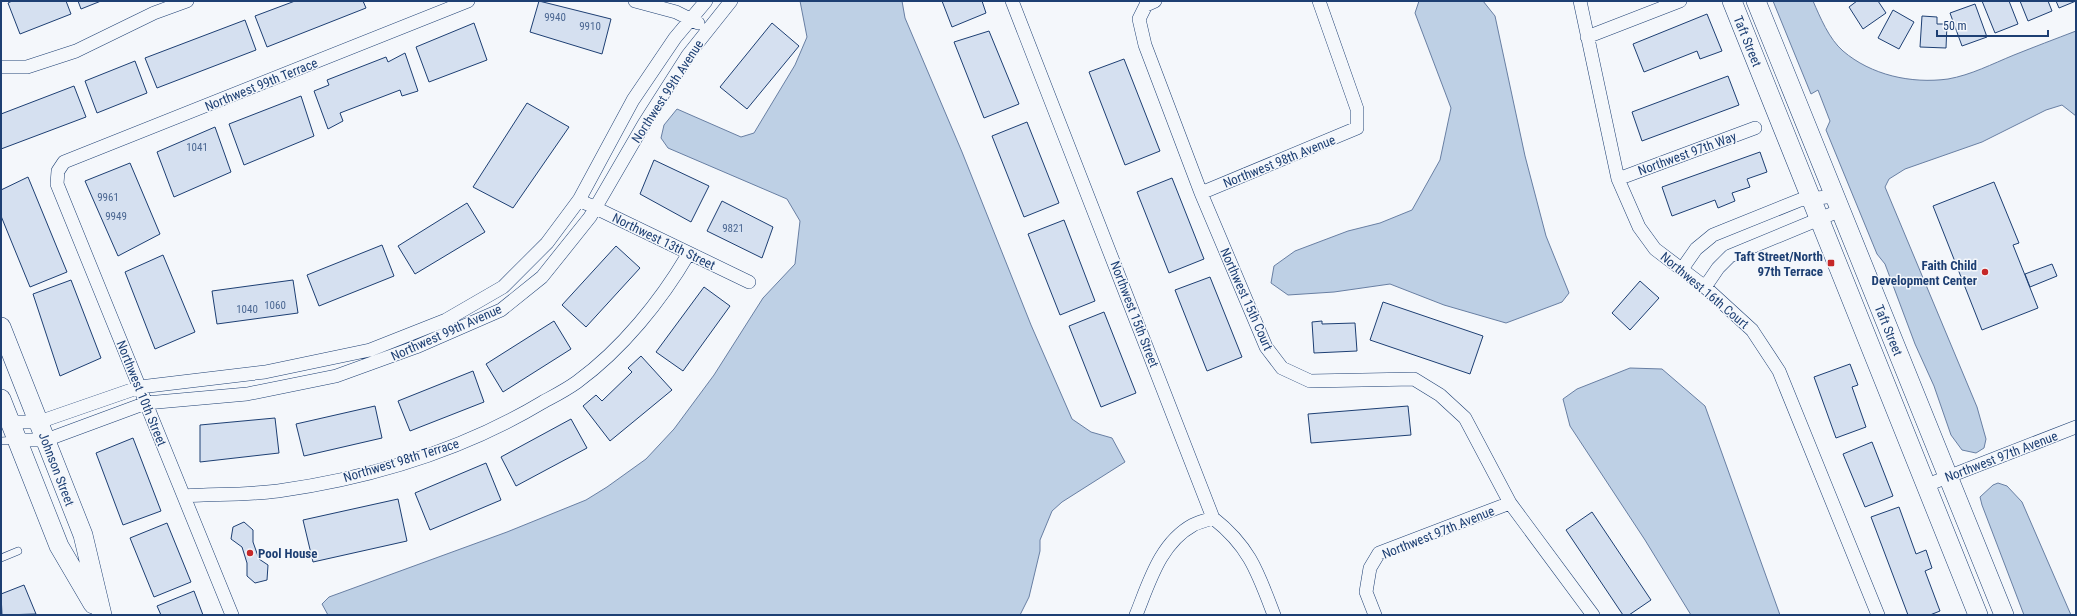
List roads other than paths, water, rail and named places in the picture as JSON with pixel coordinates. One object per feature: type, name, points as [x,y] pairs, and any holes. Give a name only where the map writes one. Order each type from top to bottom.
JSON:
[{"type":"street","points":[[1,57],[1,68],[27,67],[76,51],[154,13],[188,1]]},
{"type":"street","name":"Northwest 99th Terrace","points":[[58,171],[64,162],[468,1]]},
{"type":"street","points":[[635,1],[676,12],[692,19],[708,29]]},
{"type":"street","name":"Northwest 99th Avenue","points":[[7,432],[140,387],[265,372],[370,350],[446,320],[503,287],[547,244],[579,200],[633,100],[675,38],[706,1]]},
{"type":"street","name":"Northwest 99th Avenue","points":[[7,432],[46,440],[146,403],[247,394],[336,376],[427,342],[500,310],[542,277],[596,208],[644,124],[688,56],[731,1]]},
{"type":"street","name":"Northwest 15th Street","points":[[1012,1],[1214,518],[1232,533],[1249,554],[1274,615]]},
{"type":"street","name":"Northwest 15th Court","points":[[1155,1],[1146,5],[1139,19],[1145,45],[1201,193],[1266,348],[1282,368],[1310,381],[1414,379],[1440,395],[1465,418],[1510,503],[1593,615]]},
{"type":"street","name":"Northwest 98th Avenue","points":[[1201,193],[1357,128],[1356,109],[1319,1]]},
{"type":"street","name":"Northwest 16th Court","points":[[1580,1],[1618,179],[1639,227],[1655,249],[1705,287],[1752,330],[1779,371],[1878,615]]},
{"type":"street","points":[[1587,37],[1680,1]]},
{"type":"street","name":"Taft Street","points":[[1732,1],[1978,615]]},
{"type":"street","name":"Taft Street","points":[[1756,1],[2004,615]]},
{"type":"street","name":"Northwest 97th Way","points":[[1618,179],[1755,128]]},
{"type":"street","name":"Northwest 10th Street","points":[[58,171],[57,184],[232,615]]},
{"type":"street","points":[[1682,269],[1696,249],[1713,235],[1800,200],[1812,198],[1838,203]]},
{"type":"street","name":"Northwest 13th Street","points":[[579,200],[749,282]]},
{"type":"street","points":[[1705,287],[1718,268],[1730,256],[1820,219],[1838,203]]},
{"type":"street","name":"Northwest 98th Terrace","points":[[184,496],[275,491],[346,479],[441,450],[515,419],[576,383],[601,362],[629,334],[664,292],[689,253]]},
{"type":"street","name":"Johnson Street","points":[[1,327],[83,535],[101,615]]},
{"type":"street","name":"Johnson Street","points":[[1,399],[7,432],[59,546],[101,615]]},
{"type":"street","name":"Northwest 97th Avenue","points":[[1926,485],[2076,427]]},
{"type":"street","name":"Northwest 97th Avenue","points":[[1375,615],[1366,592],[1370,568],[1379,553],[1510,503]]},
{"type":"street","points":[[1136,615],[1156,566],[1169,546],[1193,525],[1214,518]]},
{"type":"lane","points":[[1,558],[18,551]]},
{"type":"water","points":[[800,1],[902,1],[905,18],[962,152],[1031,325],[1072,419],[1091,432],[1112,438],[1125,462],[1062,502],[1052,511],[1040,540],[1040,551],[1029,597],[1020,615],[328,615],[322,604],[329,597],[507,532],[586,500],[646,459],[674,429],[714,375],[763,298],[795,264],[800,221],[787,199],[668,148],[661,138],[664,125],[677,109],[741,137],[754,133],[795,65],[807,37]]},
{"type":"water","points":[[1419,1],[1483,1],[1495,16],[1525,156],[1546,236],[1569,293],[1562,302],[1506,323],[1444,305],[1390,284],[1334,292],[1288,295],[1271,283],[1274,266],[1295,251],[1348,231],[1380,223],[1412,210],[1440,160],[1451,108],[1415,13]]},
{"type":"water","points":[[1773,1],[1813,1],[1825,28],[1843,51],[1866,66],[1879,72],[1906,79],[1934,80],[1948,79],[1965,75],[2076,31],[2076,116],[2062,105],[2046,110],[1982,142],[1905,169],[1889,179],[1885,187],[1977,407],[1986,439],[1984,448],[1976,453],[1962,450],[1951,435],[1934,386],[1915,344],[1885,264],[1877,254],[1826,130],[1830,121],[1818,90],[1811,94]]},
{"type":"water","points":[[1630,368],[1662,369],[1705,406],[1780,615],[1691,615],[1645,540],[1570,426],[1563,399],[1577,389]]},
{"type":"water","points":[[1998,483],[2007,486],[2022,502],[2071,615],[2024,615],[1980,497],[1993,485]]},
{"type":"place","name":"Taft Street/North 97th Terrace","points":[[1831,263]]},
{"type":"place","name":"Faith Child Development Center","points":[[1985,272]]},
{"type":"place","name":"Pool House","points":[[250,553]]}]
